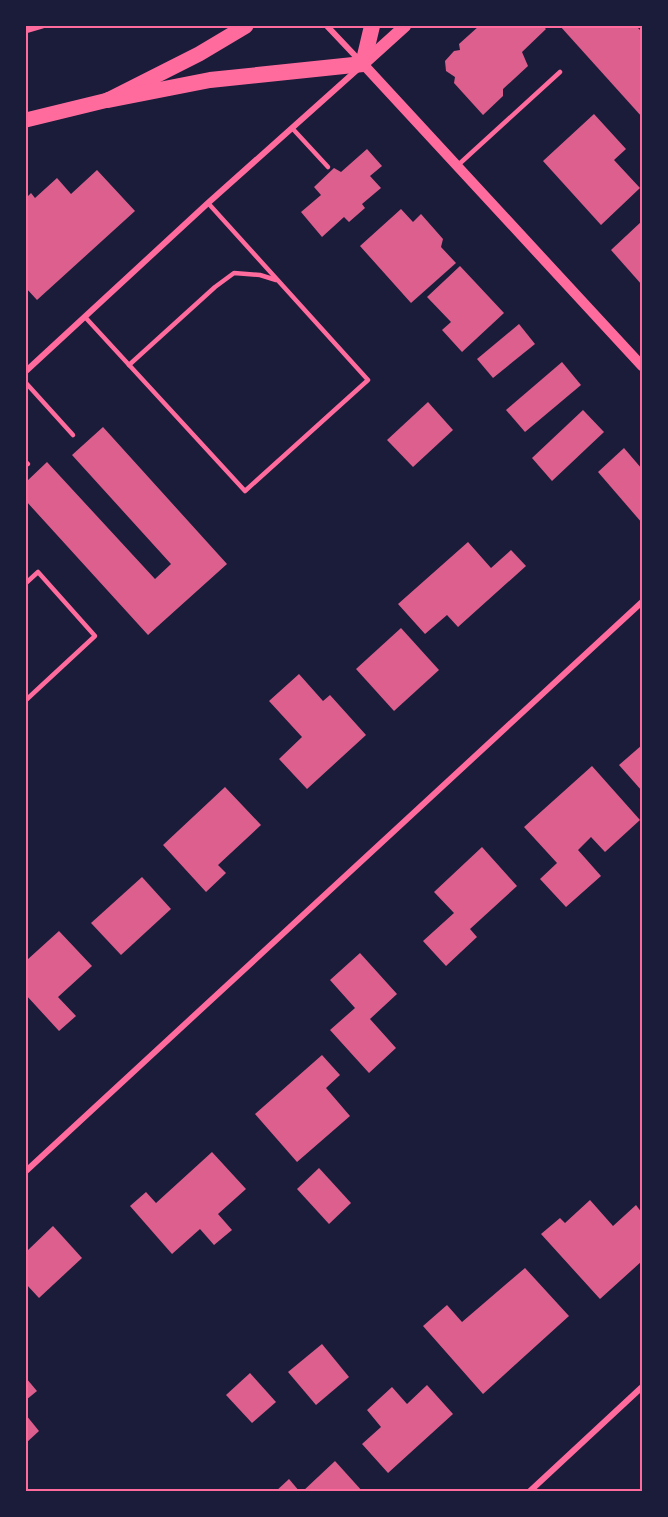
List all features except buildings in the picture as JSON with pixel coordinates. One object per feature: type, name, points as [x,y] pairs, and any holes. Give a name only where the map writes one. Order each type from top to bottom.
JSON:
[{"type":"highway","points":[[108,100],[210,80],[363,64],[372,26]]},
{"type":"main road","points":[[26,120],[108,100],[199,54],[246,26]]},
{"type":"main road","points":[[363,64],[405,26]]},
{"type":"street","points":[[327,26],[642,366]]},
{"type":"street","points":[[26,371],[363,64]]},
{"type":"street","points":[[26,1171],[642,602]]},
{"type":"street","points":[[530,1491],[642,1387]]},
{"type":"lane","points":[[26,31],[42,26]]},
{"type":"lane","points":[[457,166],[560,72]]},
{"type":"lane","points":[[292,128],[328,167]]},
{"type":"lane","points":[[85,317],[246,491],[368,380],[208,203]]},
{"type":"lane","points":[[129,365],[215,287],[234,273],[260,275],[278,281]]},
{"type":"lane","points":[[26,383],[73,435]]},
{"type":"lane","points":[[26,584],[38,572],[95,636],[26,700]]}]
